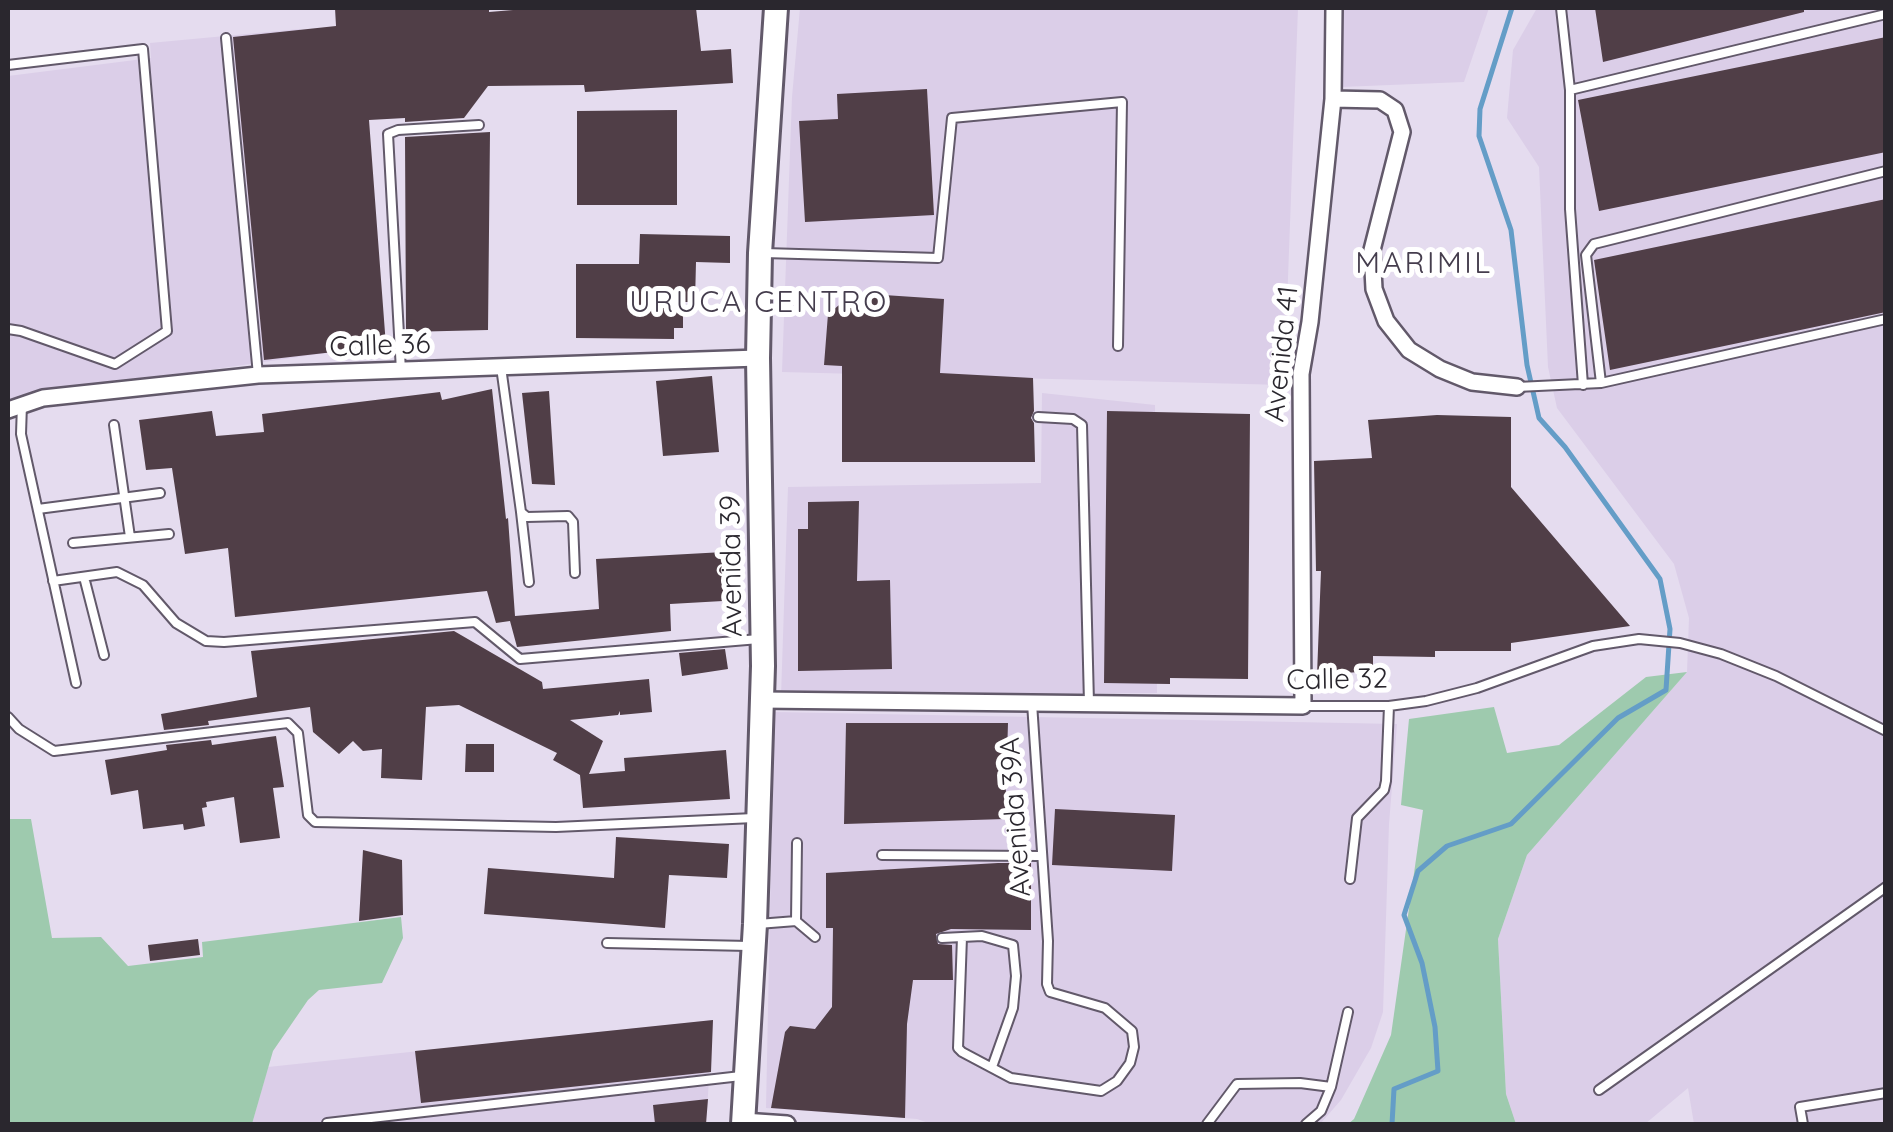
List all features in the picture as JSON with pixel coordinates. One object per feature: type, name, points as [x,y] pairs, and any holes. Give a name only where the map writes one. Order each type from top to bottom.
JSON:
[{"type":"main road","name":"Avenida 39","points":[[743,1122],[762,700],[760,253],[776,8]]},
{"type":"street","name":"Avenida 41","points":[[1304,706],[1300,374],[1310,322],[1333,99],[1334,8]]},
{"type":"street","points":[[1333,99],[1380,100],[1395,110],[1402,132],[1372,250],[1374,289],[1386,321],[1409,350],[1440,369],[1472,382],[1517,387]]},
{"type":"street","name":"Calle 36","points":[[15,407],[43,398],[258,375],[758,358]]},
{"type":"street","name":"Calle 32","points":[[762,700],[1304,706]]},
{"type":"street","points":[[743,1122],[786,1124]]},
{"type":"lane","points":[[1561,8],[1570,90],[1570,210],[1583,385]]},
{"type":"lane","points":[[1570,90],[1886,14]]},
{"type":"lane","points":[[226,38],[258,375]]},
{"type":"lane","points":[[8,66],[143,48],[168,331],[115,364],[8,329]]},
{"type":"lane","points":[[760,253],[938,258],[952,118],[1122,102],[1118,346]]},
{"type":"lane","points":[[401,370],[388,134],[398,130],[479,126]]},
{"type":"lane","points":[[1601,383],[1586,255],[1594,244],[1886,171]]},
{"type":"lane","points":[[1517,387],[1601,383],[1886,319]]},
{"type":"lane","points":[[501,367],[529,582]]},
{"type":"lane","points":[[15,407],[76,682]]},
{"type":"lane","points":[[1038,417],[1073,418],[1082,425],[1089,703]]},
{"type":"lane","points":[[114,425],[130,537]]},
{"type":"lane","points":[[38,509],[160,493]]},
{"type":"lane","points":[[521,512],[526,517],[568,516],[573,522],[575,573]]},
{"type":"lane","points":[[73,543],[169,534]]},
{"type":"lane","points":[[54,581],[117,572],[143,585],[176,623],[206,641],[250,642],[475,622],[520,658],[763,638]]},
{"type":"lane","points":[[84,577],[104,656]]},
{"type":"lane","name":"Calle 32","points":[[1304,706],[1389,706],[1426,701],[1478,688],[1593,646],[1639,639],[1721,654],[1776,676],[1886,730]]},
{"type":"lane","name":"Avenida 39A","points":[[992,1067],[1011,1078],[1101,1091],[1117,1081],[1130,1063],[1134,1047],[1132,1031],[1105,1008],[1050,992],[1047,984],[1032,703]]},
{"type":"lane","points":[[1350,879],[1357,818],[1384,790],[1389,706]]},
{"type":"lane","points":[[8,717],[19,729],[54,751],[288,723],[298,732],[308,814],[315,822],[556,827],[758,818]]},
{"type":"lane","points":[[798,843],[796,921],[814,938]]},
{"type":"lane","points":[[882,855],[1040,856]]},
{"type":"lane","points":[[1599,1090],[1886,886]]},
{"type":"lane","points":[[607,943],[754,935],[796,921]]},
{"type":"lane","points":[[942,938],[962,937],[1003,940],[1013,945],[1013,1008],[992,1067],[958,1048],[962,937]]},
{"type":"lane","points":[[1306,1124],[1321,1111],[1330,1087],[1348,1012]]},
{"type":"lane","points":[[327,1124],[746,1076]]},
{"type":"lane","points":[[1206,1124],[1237,1084],[1300,1083],[1330,1087]]},
{"type":"lane","points":[[1803,1124],[1800,1107],[1886,1092]]},
{"type":"shaded area","points":[[800,8],[1298,8],[1284,385],[782,372],[792,97]]},
{"type":"shaded area","points":[[1343,8],[1489,8],[1464,82],[1341,87]]},
{"type":"shaded area","points":[[1537,8],[1885,8],[1885,1124],[1694,1124],[1688,1088],[1645,1124],[1516,1124],[1506,1094],[1498,939],[1527,855],[1687,672],[1689,618],[1674,564],[1557,408],[1548,367],[1539,167],[1507,118],[1513,50]]},
{"type":"shaded area","points":[[300,29],[333,352],[8,399],[8,76],[151,58],[150,43]]},
{"type":"shaded area","points":[[1042,393],[1155,405],[1157,693],[781,696],[788,487],[1041,483]]},
{"type":"shaded area","points":[[774,712],[1397,724],[1389,824],[1383,1012],[1371,1048],[1341,1100],[1320,1124],[931,1124],[917,1119],[766,1108]]},
{"type":"shaded area","points":[[713,1020],[706,1124],[252,1124],[268,1067]]},
{"type":"green space","points":[[1687,672],[1527,855],[1498,939],[1506,1094],[1516,1124],[1348,1124],[1354,1119],[1391,1035],[1423,810],[1401,805],[1409,719],[1494,707],[1507,753],[1559,745],[1646,677]]},
{"type":"green space","points":[[8,819],[31,819],[52,938],[101,937],[128,966],[203,957],[202,942],[401,917],[403,938],[382,983],[319,990],[308,1000],[273,1051],[252,1124],[8,1124]]},
{"type":"building","points":[[335,8],[489,8],[489,12],[537,8],[696,8],[701,51],[731,49],[733,83],[585,92],[584,85],[488,86],[464,118],[369,120],[386,346],[264,360],[233,37],[336,26]]},
{"type":"building","points":[[1595,8],[1804,8],[1804,12],[1603,62]]},
{"type":"building","points":[[1886,37],[1886,152],[1599,211],[1578,100]]},
{"type":"building","points":[[927,89],[934,215],[805,222],[799,121],[838,119],[837,94]]},
{"type":"building","points":[[677,110],[677,205],[577,205],[577,111]]},
{"type":"building","points":[[490,132],[488,330],[406,332],[405,137]]},
{"type":"building","points":[[1886,199],[1886,312],[1610,370],[1594,260]]},
{"type":"building","points":[[640,234],[730,236],[730,263],[696,262],[695,302],[683,302],[683,328],[674,328],[674,339],[576,338],[576,264],[639,264]]},
{"type":"building","points":[[854,293],[944,299],[940,373],[1033,378],[1035,462],[842,462],[842,366],[824,365],[828,314]]},
{"type":"building","points":[[712,376],[719,452],[663,456],[656,381]]},
{"type":"building","points":[[492,389],[515,616],[599,609],[596,559],[724,552],[723,601],[670,604],[671,631],[517,647],[510,621],[496,623],[487,591],[235,617],[228,548],[185,554],[172,468],[146,470],[139,420],[212,411],[216,436],[264,432],[262,414],[440,392],[442,400]]},
{"type":"building","points":[[549,391],[555,485],[532,484],[522,393]]},
{"type":"building","points":[[1107,411],[1250,414],[1248,679],[1170,678],[1170,684],[1104,683]]},
{"type":"building","points":[[1437,415],[1511,417],[1511,487],[1630,626],[1511,643],[1511,651],[1435,651],[1435,657],[1373,656],[1373,671],[1317,675],[1321,571],[1316,571],[1314,461],[1372,458],[1368,420]]},
{"type":"building","points":[[859,501],[857,581],[890,580],[892,669],[798,671],[798,529],[808,529],[808,502]]},
{"type":"building","points":[[454,631],[542,682],[543,689],[649,679],[652,712],[620,715],[620,711],[618,715],[570,720],[603,741],[589,774],[625,771],[624,758],[726,750],[730,799],[583,808],[580,775],[553,760],[557,753],[459,705],[426,707],[422,780],[381,778],[382,749],[363,751],[353,741],[339,754],[313,732],[310,707],[164,730],[161,714],[257,697],[251,651]]},
{"type":"building","points":[[725,649],[728,669],[682,676],[679,653]]},
{"type":"building","points":[[846,723],[1008,723],[1005,819],[844,824]]},
{"type":"building","points":[[276,736],[284,787],[273,788],[280,838],[240,843],[234,797],[206,802],[207,807],[202,808],[205,826],[184,830],[183,824],[143,829],[138,790],[111,795],[105,760],[167,750],[166,745],[211,740],[212,745]]},
{"type":"building","points":[[466,744],[494,744],[494,772],[465,772]]},
{"type":"building","points":[[1055,809],[1175,815],[1172,871],[1052,865]]},
{"type":"building","points":[[616,837],[729,844],[727,878],[669,875],[665,928],[484,914],[488,868],[614,878]]},
{"type":"building","points":[[363,850],[402,860],[403,915],[359,921]]},
{"type":"building","points":[[1031,863],[1031,930],[951,929],[936,934],[938,944],[952,945],[953,980],[913,980],[907,1024],[905,1118],[771,1108],[785,1032],[790,1026],[815,1029],[832,1007],[833,928],[826,928],[826,873]]},
{"type":"building","points":[[198,939],[200,955],[150,961],[148,945]]},
{"type":"building","points":[[713,1020],[711,1072],[421,1103],[415,1051]]},
{"type":"building","points":[[708,1099],[706,1124],[655,1124],[653,1105]]},
{"type":"waterway","points":[[1392,1124],[1394,1089],[1438,1071],[1435,1027],[1422,963],[1404,915],[1418,871],[1447,846],[1511,824],[1618,718],[1666,690],[1670,629],[1660,579],[1565,447],[1539,418],[1527,365],[1511,230],[1479,136],[1480,109],[1512,8]]},
{"type":"district","name":"MARIMIL","points":[[1424,264]]},
{"type":"district","name":"URUCA CENTRO","points":[[759,303]]}]
